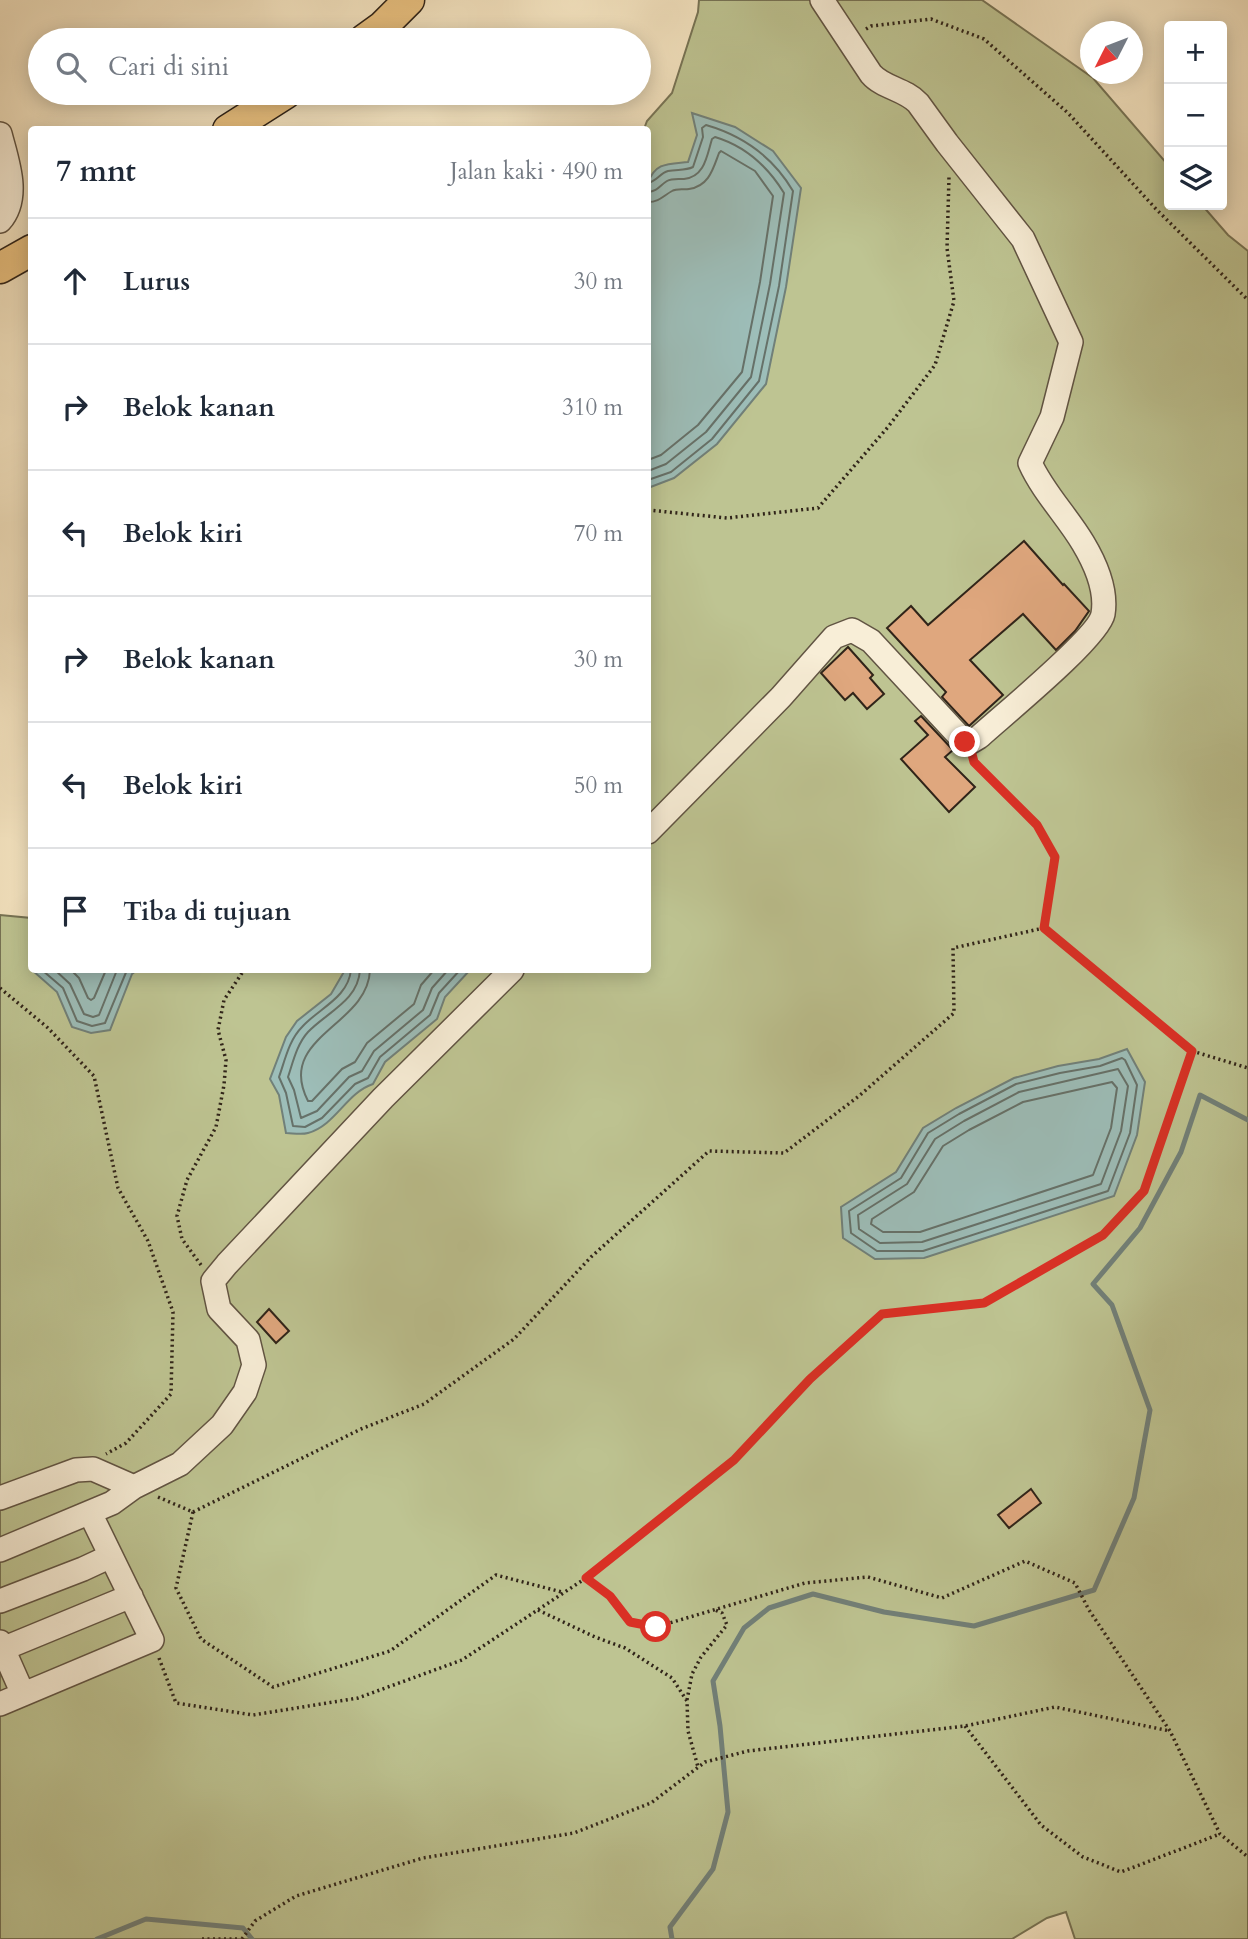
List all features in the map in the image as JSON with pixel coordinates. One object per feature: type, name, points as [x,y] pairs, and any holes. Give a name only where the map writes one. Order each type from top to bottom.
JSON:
[{"type":"main road","points":[[381,28],[409,0]]},
{"type":"main road","points":[[234,126],[267,105]]},
{"type":"main road","points":[[0,268],[28,252]]},
{"type":"street","points":[[651,829],[781,697],[834,637],[852,630],[871,641],[961,738],[969,743],[1071,654],[1097,628],[1103,615],[1103,592],[1083,544],[1030,463],[1052,417],[1071,342],[1023,239],[913,97],[876,80],[822,0]]},
{"type":"street","points":[[0,134],[11,173],[9,210],[0,220]]},
{"type":"street","points":[[0,1550],[112,1503],[134,1487],[180,1464],[222,1425],[245,1392],[254,1365],[248,1340],[219,1309],[214,1281],[383,1097],[509,973]]},
{"type":"street","points":[[0,1498],[76,1470],[93,1469],[134,1487]]},
{"type":"street","points":[[0,1704],[152,1640],[90,1513]]},
{"type":"street","points":[[0,1601],[111,1556]]},
{"type":"street","points":[[23,1694],[1,1647],[131,1596]]},
{"type":"path","points":[[851,42],[871,26],[931,19],[984,39],[1068,113],[1156,209],[1248,300]]},
{"type":"path","points":[[651,510],[727,517],[818,508],[887,427],[935,365],[954,301],[947,248],[950,164],[947,143]]},
{"type":"path","points":[[969,743],[974,762],[1037,825],[1055,857],[1044,928]]},
{"type":"path","points":[[1044,928],[1192,1051],[1248,1068]]},
{"type":"path","points":[[134,1487],[193,1512],[361,1429],[424,1404],[514,1339],[591,1257],[709,1151],[783,1153],[859,1097],[954,1013],[953,947],[1044,928]]},
{"type":"path","points":[[214,1281],[182,1240],[177,1216],[187,1180],[216,1126],[226,1060],[218,1030],[224,1000],[242,973]]},
{"type":"path","points":[[0,988],[48,1028],[94,1076],[118,1188],[148,1241],[173,1312],[171,1394],[126,1443],[76,1470]]},
{"type":"path","points":[[152,1640],[176,1703],[253,1715],[358,1698],[462,1660],[586,1578],[734,1460],[810,1379],[882,1314],[984,1303],[1103,1235],[1144,1191],[1192,1051]]},
{"type":"path","points":[[193,1512],[176,1588],[201,1639],[272,1687],[390,1651],[496,1575],[562,1592]]},
{"type":"path","points":[[586,1578],[610,1596],[630,1622],[656,1627],[805,1583],[868,1577],[942,1598],[1025,1561],[1075,1583],[1089,1610],[1170,1731],[1220,1834],[1248,1857]]},
{"type":"path","points":[[698,1767],[688,1731],[687,1702],[692,1674],[701,1657],[727,1625],[722,1613],[713,1609]]},
{"type":"path","points":[[538,1610],[625,1648],[652,1664],[672,1678],[687,1702]]},
{"type":"path","points":[[202,1939],[240,1939],[255,1921],[296,1896],[423,1858],[574,1833],[651,1803],[705,1762],[748,1751],[965,1726],[1055,1707],[1170,1731]]},
{"type":"path","points":[[965,1726],[1041,1825],[1083,1857],[1121,1872],[1220,1834]]},
{"type":"green space","points":[[699,0],[982,0],[1080,69],[1080,84],[1098,84],[1164,160],[1164,210],[1206,210],[1228,235],[1248,251],[1248,1939],[1075,1939],[1066,1912],[1047,1918],[1012,1939],[0,1939],[0,915],[28,918],[28,973],[651,973],[651,126],[645,126],[672,93],[698,12]]},
{"type":"water","points":[[692,113],[735,127],[773,151],[801,188],[786,287],[766,384],[717,444],[674,478],[651,487],[651,176],[659,168],[669,164],[688,162],[697,135]]},
{"type":"water","points":[[35,973],[133,973],[110,1030],[91,1033],[72,1027],[57,992]]},
{"type":"water","points":[[343,973],[467,973],[445,997],[437,1019],[385,1062],[373,1084],[355,1094],[318,1129],[305,1134],[286,1133],[279,1095],[270,1079],[286,1037],[297,1021],[331,994]]},
{"type":"water","points":[[1127,1049],[1145,1082],[1137,1135],[1114,1196],[924,1258],[875,1259],[843,1238],[841,1207],[896,1172],[923,1128],[1014,1078],[1058,1066],[1099,1059]]},
{"type":"building","points":[[1024,541],[1089,611],[1075,631],[1056,650],[1023,614],[970,660],[1003,695],[969,726],[942,697],[946,692],[887,628],[911,606],[928,625]]},
{"type":"building","points":[[848,647],[873,675],[870,678],[884,694],[867,709],[853,693],[845,700],[821,673]]},
{"type":"building","points":[[921,716],[953,750],[945,757],[975,787],[949,812],[901,759],[928,735],[915,721]]},
{"type":"building","points":[[269,1309],[289,1331],[276,1343],[257,1322]]},
{"type":"building","points":[[1031,1489],[1041,1503],[1009,1528],[998,1515]]},
{"type":"waterway","points":[[672,1939],[670,1927],[713,1869],[728,1812],[713,1681],[744,1628],[769,1608],[813,1594],[884,1612],[974,1626],[1094,1590],[1134,1498],[1150,1410],[1112,1305],[1093,1284],[1140,1228],[1181,1152],[1200,1095],[1248,1120]]},
{"type":"waterway","points":[[97,1939],[146,1919],[243,1928],[252,1939]]},
{"type":"route","points":[[656,1627],[630,1622],[610,1596],[586,1578],[734,1460],[810,1379],[882,1314],[984,1303],[1103,1235],[1144,1191],[1192,1051],[1044,928],[1055,857],[1037,825],[974,762],[969,743],[965,742]]}]
